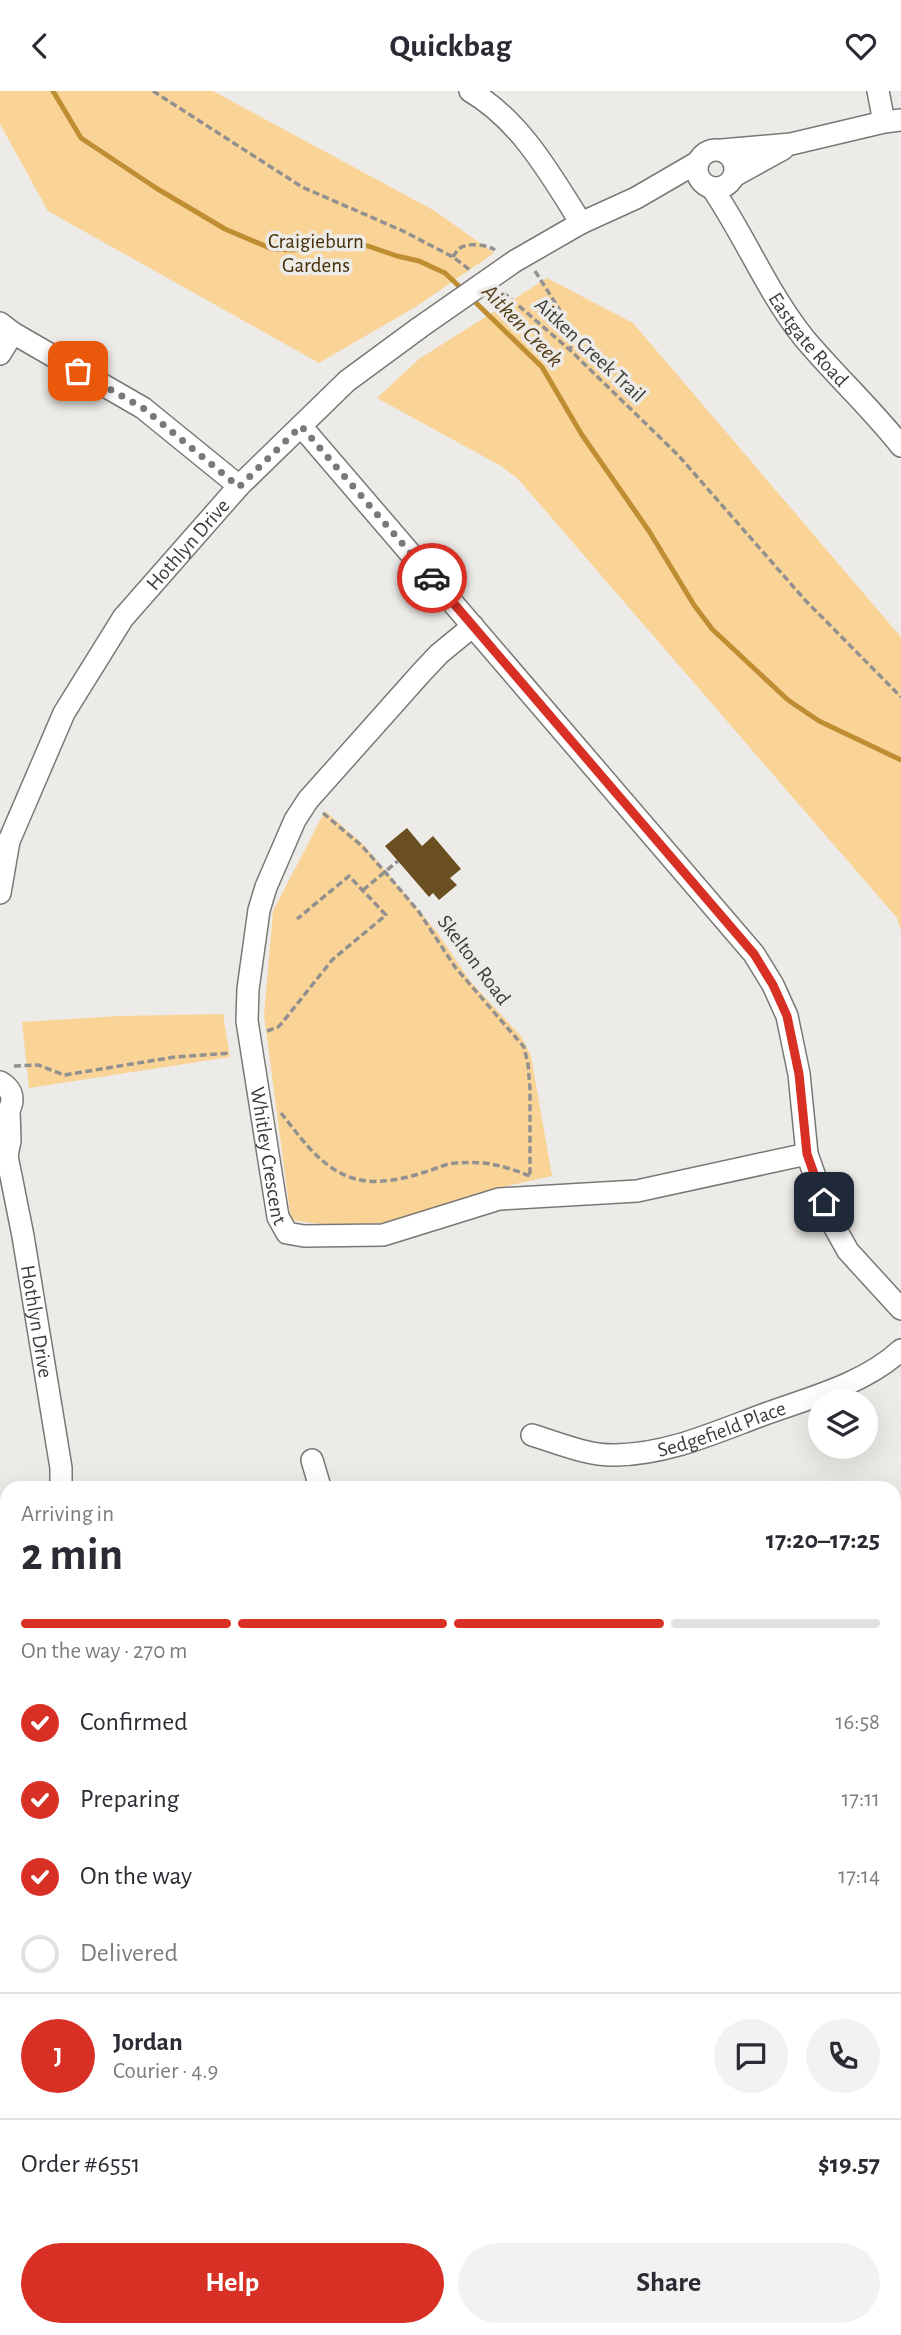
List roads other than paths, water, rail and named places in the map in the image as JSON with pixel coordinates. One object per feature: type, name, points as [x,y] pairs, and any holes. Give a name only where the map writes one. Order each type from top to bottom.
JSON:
[{"type":"street","points":[[878,91],[893,121]]},
{"type":"street","points":[[475,92],[508,121],[533,149],[581,223]]},
{"type":"street","name":"Hothlyn Drive","points":[[722,150],[791,144],[893,121]]},
{"type":"street","name":"Hothlyn Drive","points":[[636,198],[721,183],[791,144]]},
{"type":"street","points":[[717,149],[728,153],[735,164],[721,183],[697,173],[698,162],[705,152],[717,149]]},
{"type":"street","name":"Hothlyn Drive","points":[[0,893],[9,841],[64,713],[123,618],[239,487],[347,381],[419,328],[515,261],[581,223],[636,198],[698,162]]},
{"type":"street","name":"Eastgate Road","points":[[721,183],[752,259],[804,337],[900,442]]},
{"type":"street","points":[[0,354],[7,328],[143,408],[239,487]]},
{"type":"street","points":[[301,426],[754,954],[773,985],[787,1016],[799,1074],[807,1154],[830,1219],[848,1251],[901,1309]]},
{"type":"street","name":"Whitley Crescent","points":[[473,627],[439,654],[308,800],[295,820],[261,900],[246,1004],[247,1021],[278,1217],[287,1233],[304,1236],[383,1235],[499,1199],[637,1191],[807,1154]]},
{"type":"street","name":"Hothlyn Drive","points":[[4,1076],[12,1095],[5,1114],[10,1141],[4,1150],[23,1236],[61,1481]]},
{"type":"street","name":"Sedgefield Place","points":[[532,1435],[583,1450],[612,1455],[671,1448],[841,1387],[875,1370],[901,1350]]},
{"type":"street","points":[[312,1460],[318,1481]]},
{"type":"waterway","name":"Aitken Creek","points":[[53,91],[81,138],[156,188],[225,229],[272,249],[292,250],[340,244],[368,246],[419,261],[445,273],[463,290]]},
{"type":"waterway","name":"Aitken Creek","points":[[470,297],[542,367],[582,435],[649,531],[694,605],[712,629],[788,700],[819,721],[901,760]]},
{"type":"park label","name":"Craigieburn Gardens","points":[[316,253]]}]
